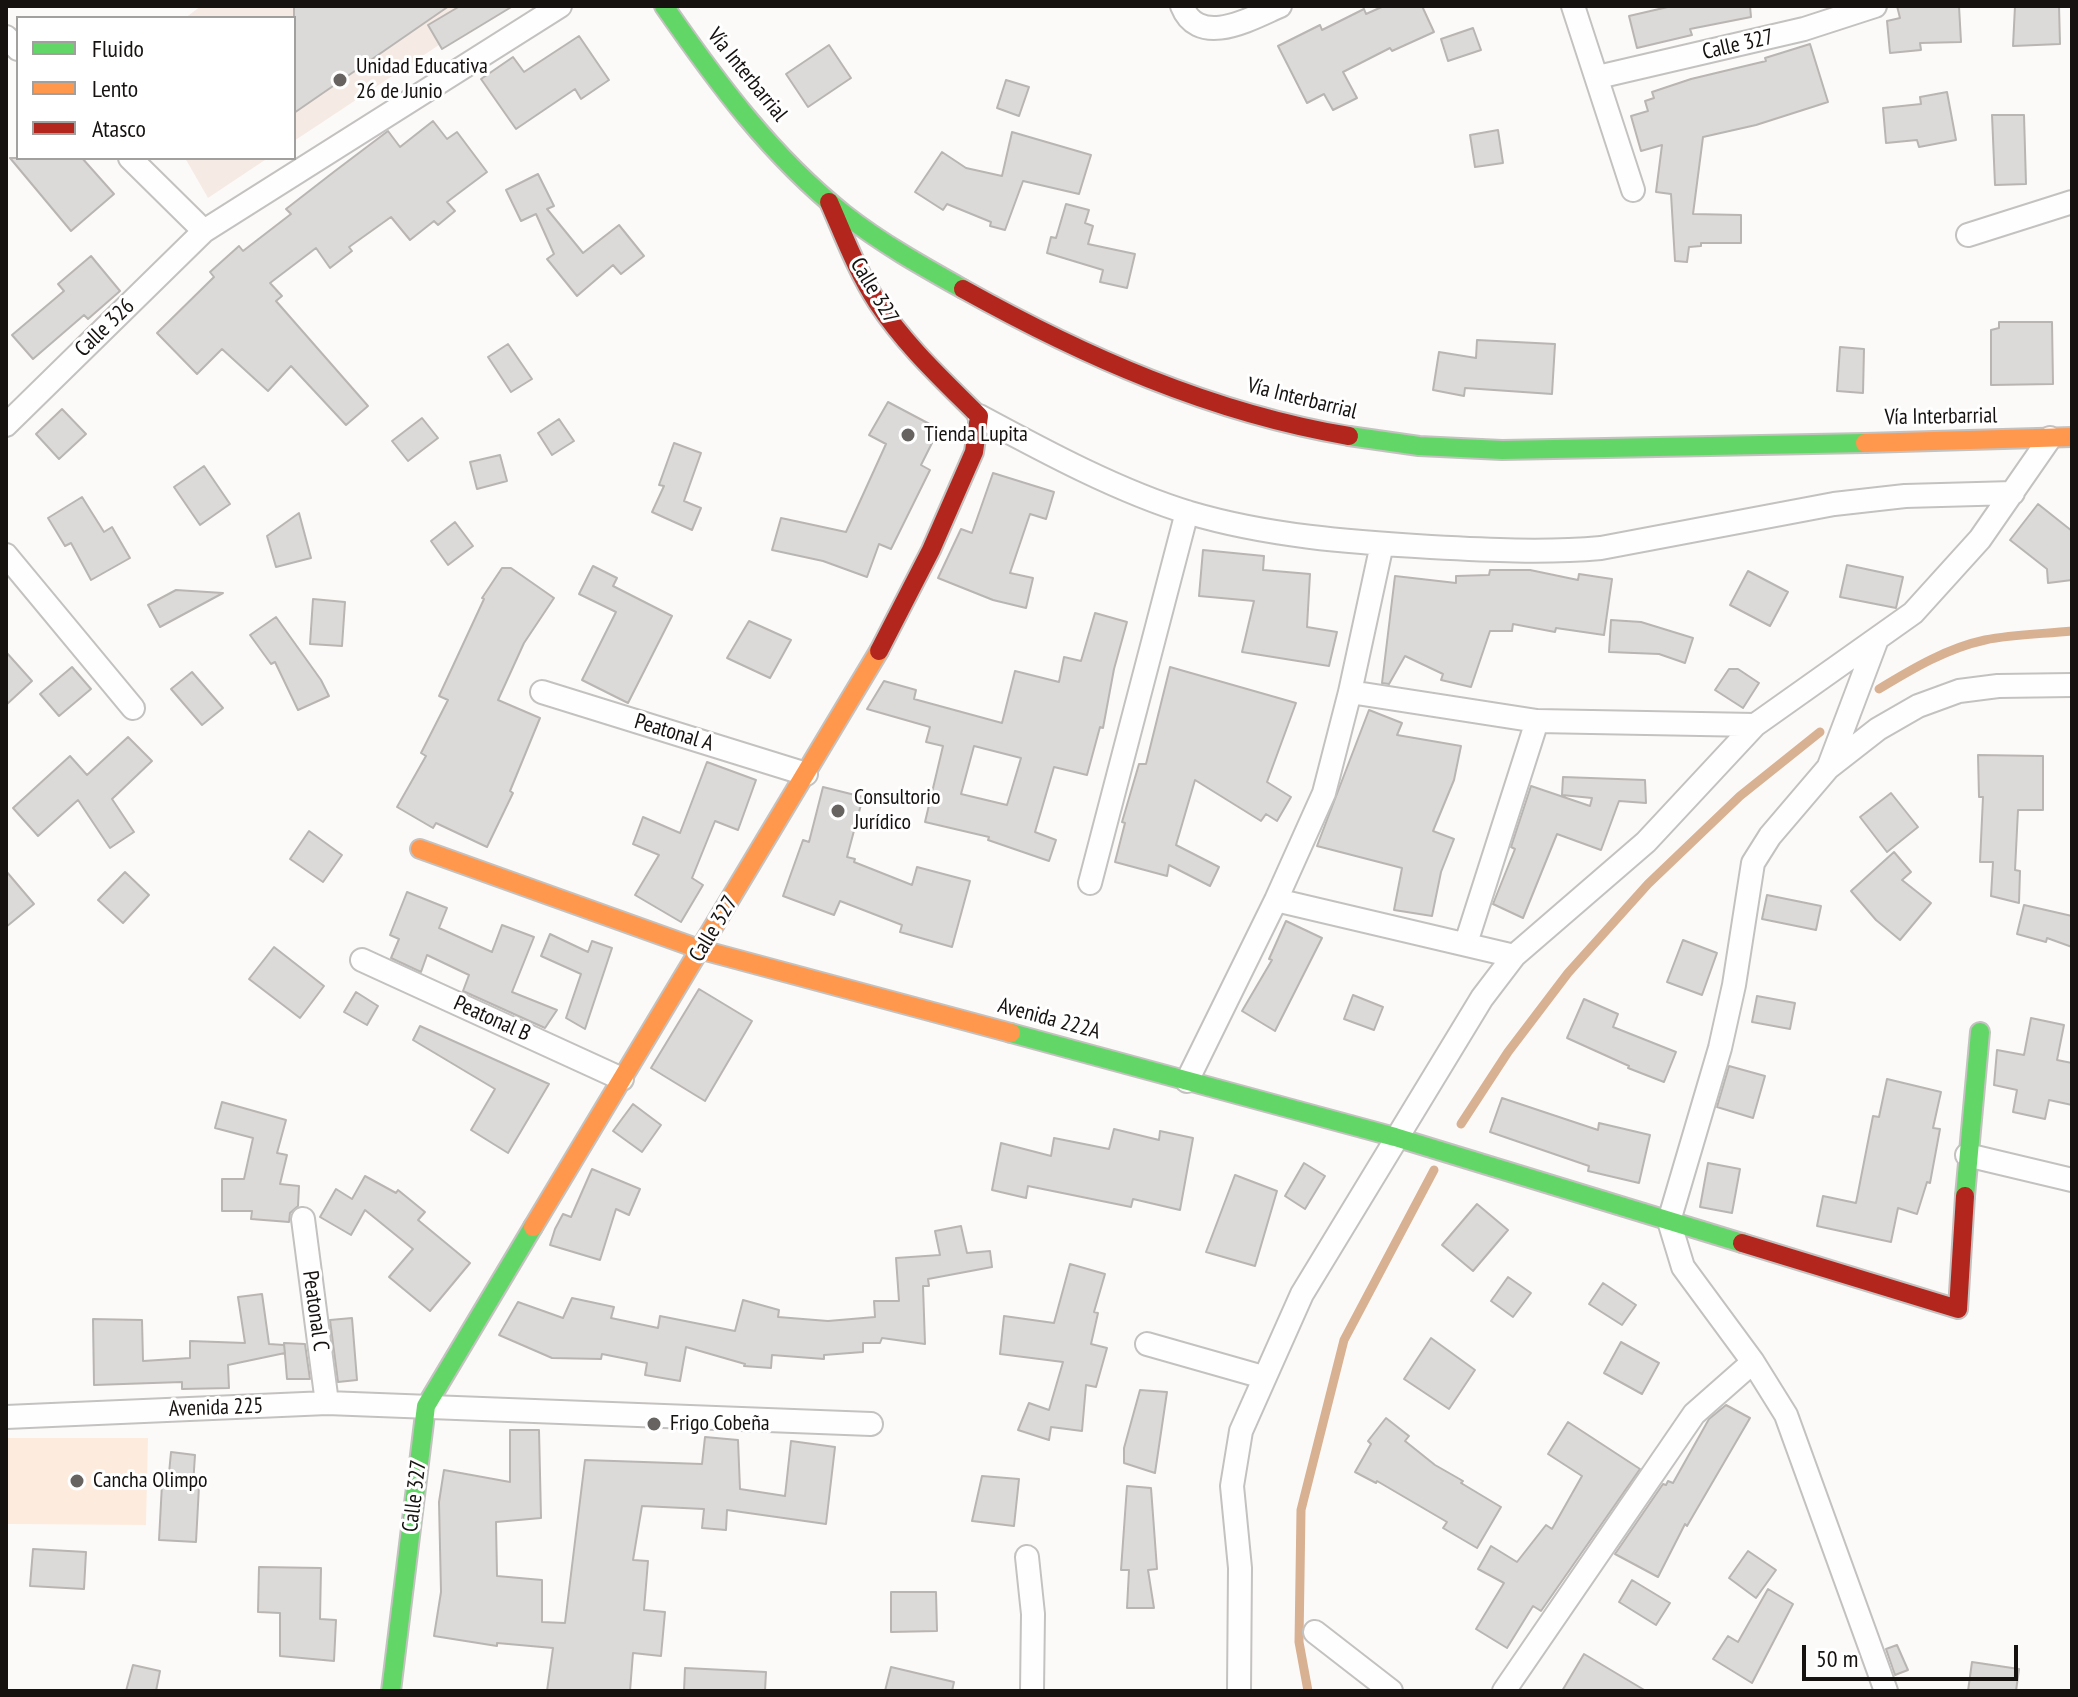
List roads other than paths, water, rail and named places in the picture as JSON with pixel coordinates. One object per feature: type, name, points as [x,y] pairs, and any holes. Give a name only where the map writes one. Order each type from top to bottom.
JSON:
[{"type":"street","name":"Calle 326","points":[[6,425],[204,231],[560,6]]},
{"type":"street","name":"Vía Interbarrial","points":[[664,6],[739,107],[782,157],[829,202],[869,232],[972,295],[1032,327],[1110,363],[1212,401],[1292,424],[1372,441],[1532,452],[2061,438]]},
{"type":"street","points":[[1182,6],[1186,14],[1203,27],[1225,29],[1280,6]]},
{"type":"street","points":[[1573,6],[1633,190]]},
{"type":"street","name":"Calle 327","points":[[1598,77],[1804,29],[1875,6]]},
{"type":"street","points":[[132,160],[204,231]]},
{"type":"street","name":"Calle 327","points":[[391,1691],[426,1406],[874,660],[931,550],[974,452],[979,416],[927,364],[877,302],[858,270],[829,202]]},
{"type":"street","points":[[1968,235],[2072,202]]},
{"type":"street","points":[[979,416],[1051,455],[1187,512],[1257,530],[1382,544],[1567,551],[1616,545],[1834,504],[1905,496],[2013,493]]},
{"type":"street","points":[[1239,1691],[1240,1568],[1232,1486],[1241,1431],[1302,1294],[1482,998],[1514,956],[1646,842],[1755,725],[1913,613],[1948,577],[2013,493],[2061,438]]},
{"type":"street","points":[[1090,883],[1187,512]]},
{"type":"street","points":[[1187,1081],[1276,900],[1324,793],[1350,692],[1382,544]]},
{"type":"street","points":[[6,555],[133,708]]},
{"type":"street","points":[[1828,768],[1877,639]]},
{"type":"street","points":[[1886,1691],[1786,1415],[1753,1362],[1683,1267],[1669,1221],[1720,1048],[1734,985],[1753,863],[1770,836],[1828,768],[1878,729],[1918,706],[1959,691],[1998,686],[2072,685]]},
{"type":"street","name":"Peatonal A","points":[[542,692],[806,774]]},
{"type":"street","points":[[1350,692],[1537,721],[1755,725]]},
{"type":"street","points":[[1466,943],[1537,721]]},
{"type":"street","name":"Avenida 222A","points":[[420,849],[702,950],[1395,1137],[1958,1309],[1967,1155]]},
{"type":"street","points":[[1276,900],[1514,956]]},
{"type":"street","name":"Peatonal B","points":[[362,960],[622,1079]]},
{"type":"street","points":[[1980,1032],[1967,1155],[2072,1180]]},
{"type":"street","name":"Peatonal C","points":[[303,1219],[327,1403]]},
{"type":"street","points":[[1147,1344],[1263,1377]]},
{"type":"street","points":[[1504,1691],[1694,1414],[1753,1362]]},
{"type":"street","name":"Avenida 225","points":[[6,1417],[327,1403],[871,1424]]},
{"type":"street","points":[[1027,1557],[1033,1614],[1032,1691]]},
{"type":"street","points":[[1315,1632],[1391,1691]]},
{"type":"waterway","points":[[1879,689],[1957,648],[2006,636],[2072,631]]},
{"type":"waterway","points":[[1461,1124],[1508,1052],[1568,973],[1648,884],[1740,796],[1820,732]]},
{"type":"waterway","points":[[1308,1691],[1299,1642],[1301,1510],[1344,1340],[1434,1170]]},
{"type":"place","name":"Unidad Educativa 26 de Junio","points":[[340,80]]},
{"type":"place","name":"Tienda Lupita","points":[[908,435]]},
{"type":"place","name":"Consultorio Jurídico","points":[[838,811]]},
{"type":"place","name":"Frigo Cobeña","points":[[654,1424]]},
{"type":"place","name":"Cancha Olimpo","points":[[77,1481]]}]
